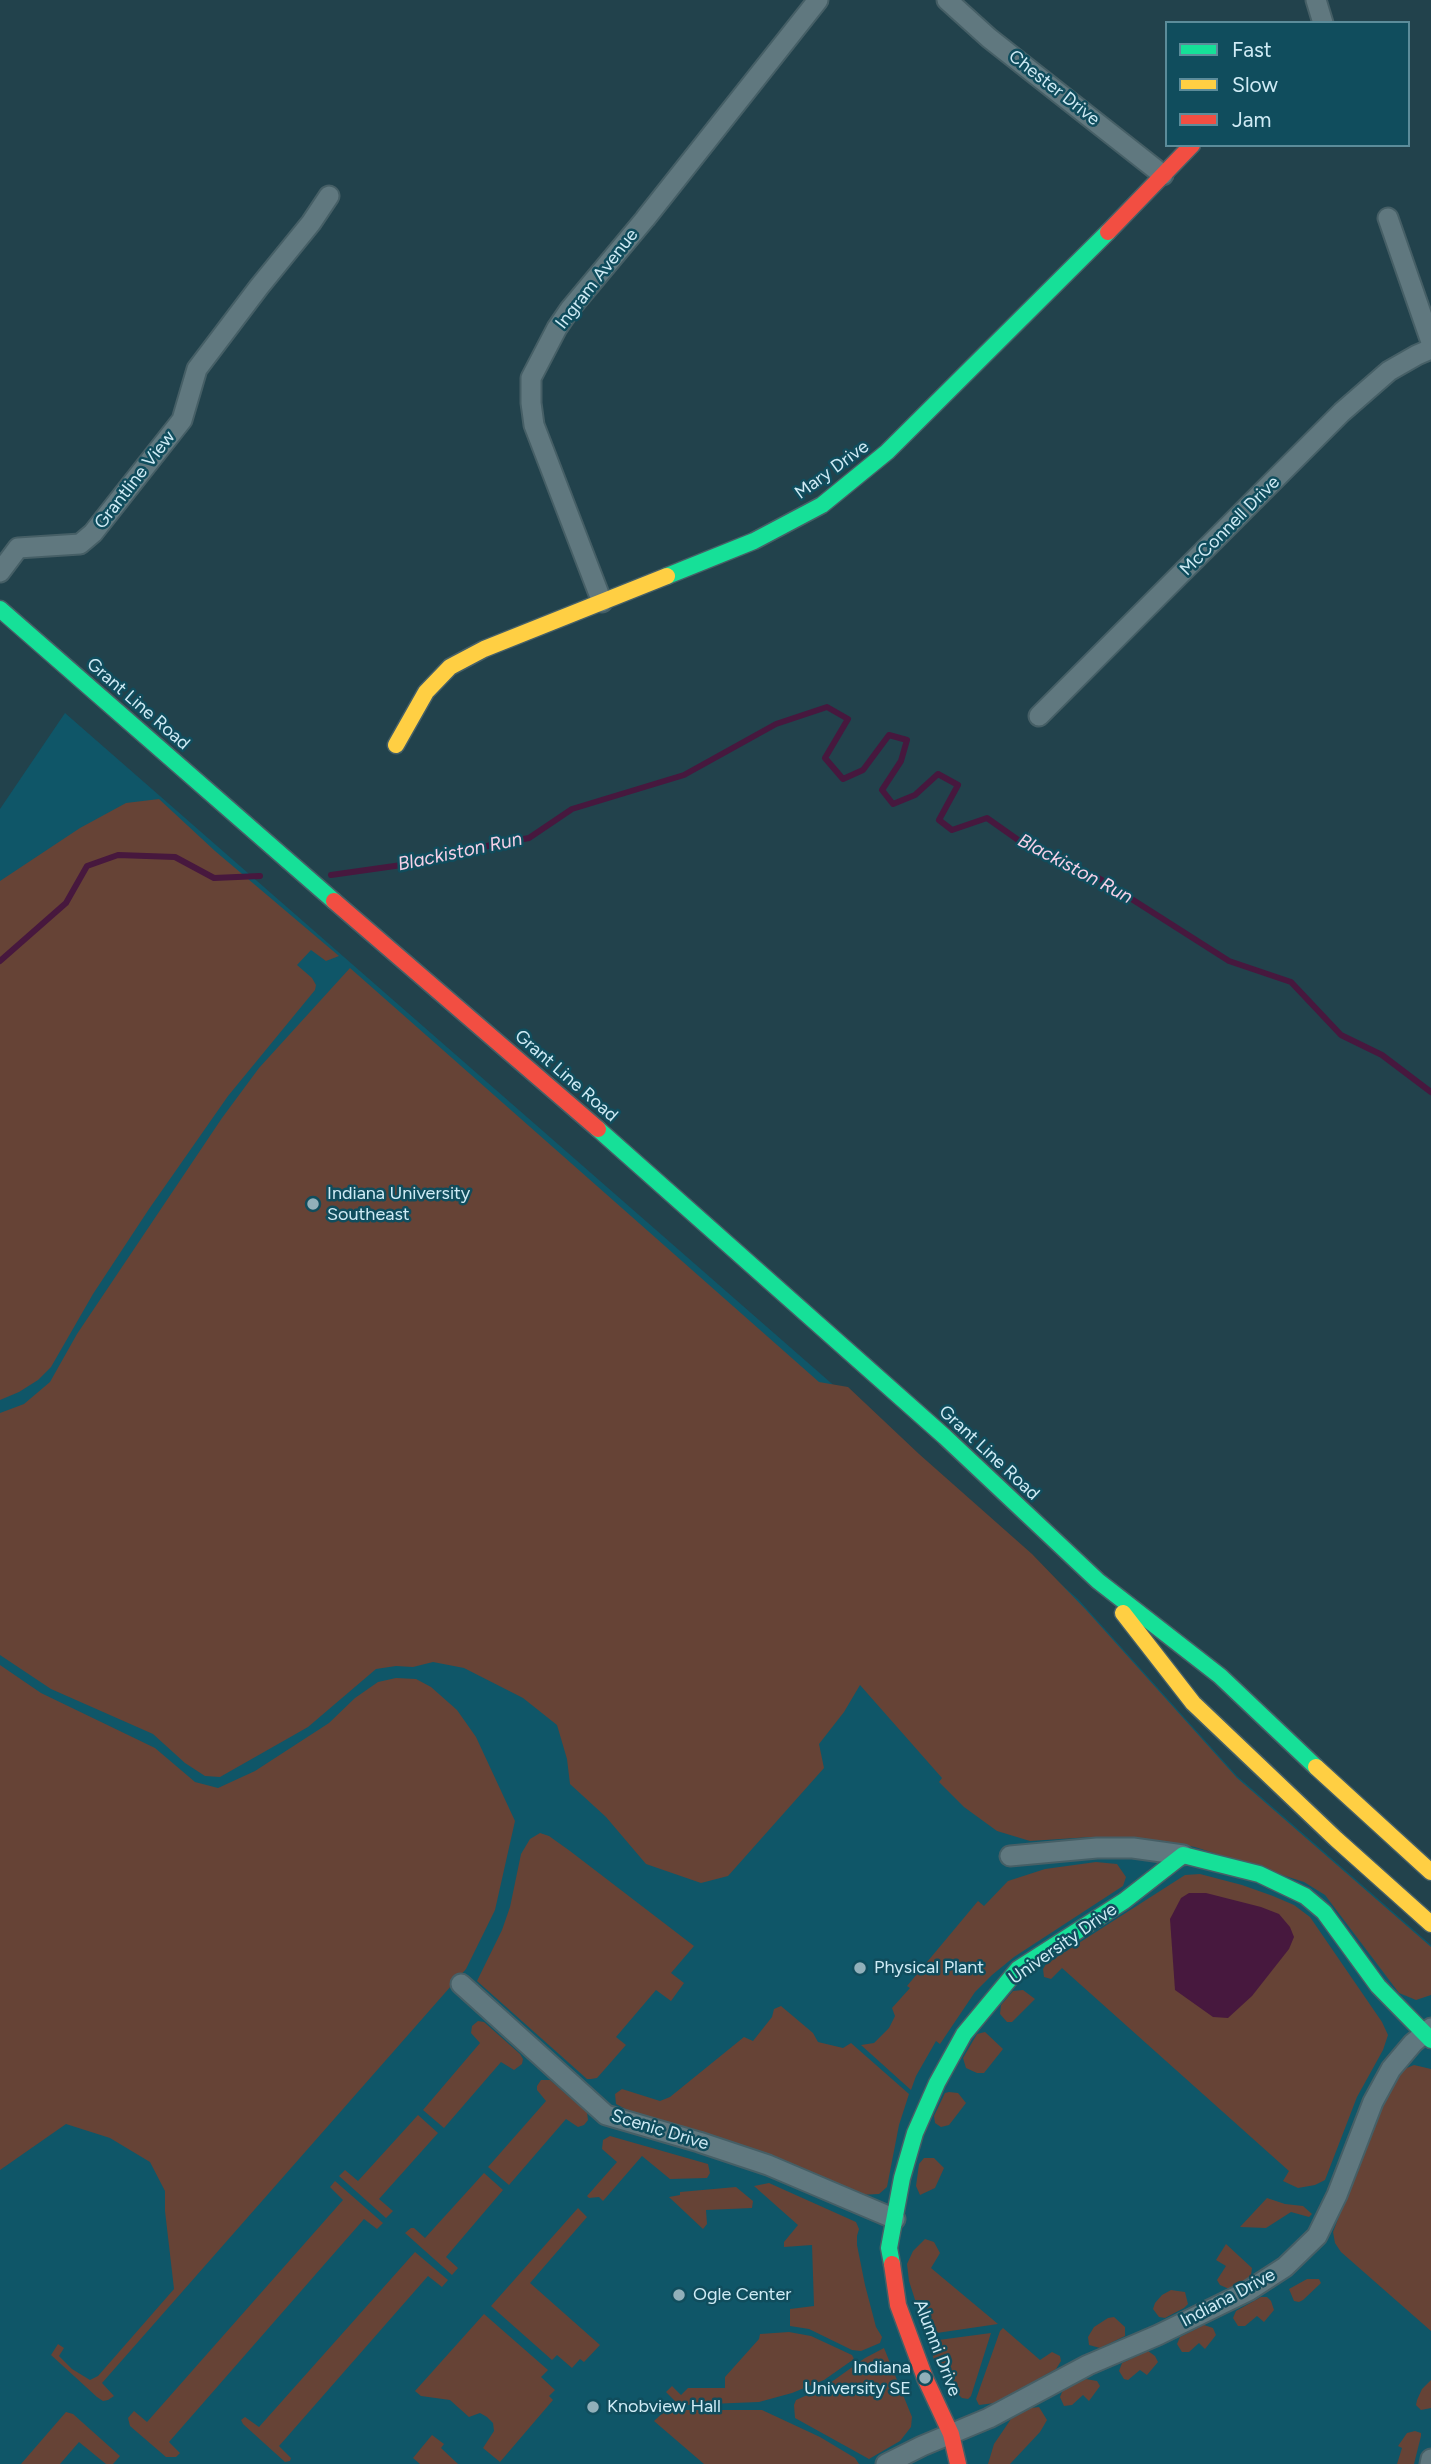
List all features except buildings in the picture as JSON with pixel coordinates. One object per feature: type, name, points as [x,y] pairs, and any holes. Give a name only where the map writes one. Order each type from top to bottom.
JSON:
[{"type":"main road","name":"Mary Drive","points":[[396,745],[426,692],[450,667],[484,649],[754,541],[822,505],[887,452],[1058,284],[1190,147]]},
{"type":"main road","name":"Grant Line Road","points":[[0,609],[800,1307],[1098,1581],[1220,1676],[1362,1811],[1431,1872]]},
{"type":"main road","name":"Grant Line Road","points":[[1098,1581],[1193,1703],[1336,1839],[1431,1924]]},
{"type":"main road","points":[[1183,1855],[1259,1874],[1306,1896],[1324,1912],[1378,1986],[1429,2033]]},
{"type":"main road","name":"University Drive","points":[[937,2083],[970,2026],[1018,1969],[1124,1901],[1183,1855]]},
{"type":"main road","name":"Alumni Drive","points":[[937,2083],[913,2139],[902,2178],[889,2248],[898,2305],[925,2378],[951,2434],[958,2464]]},
{"type":"street","name":"Ingram Avenue","points":[[602,602],[534,425],[531,378],[570,309],[645,219],[818,0]]},
{"type":"street","name":"Chester Drive","points":[[947,0],[989,38],[1163,175]]},
{"type":"street","points":[[1316,0],[1323,21]]},
{"type":"street","name":"Grantline View","points":[[0,572],[18,548],[80,544],[93,533],[182,420],[197,369],[259,286],[312,223],[328,197]]},
{"type":"street","points":[[1388,218],[1431,342]]},
{"type":"street","name":"McConnell Drive","points":[[1040,716],[1342,412],[1389,371],[1431,349]]},
{"type":"street","points":[[1010,1856],[1097,1848],[1133,1848],[1183,1855]]},
{"type":"street","name":"Scenic Drive","points":[[461,1984],[606,2115],[768,2165],[895,2219]]},
{"type":"street","name":"Indiana Drive","points":[[886,2464],[989,2418],[1088,2365],[1158,2335],[1248,2291],[1285,2267],[1317,2236],[1337,2195],[1373,2102],[1391,2069],[1429,2033]]},
{"type":"shaded area","name":"Indiana University Southeast","points":[[65,713],[1078,1599],[1237,1776],[1431,1945],[1431,2464],[0,2464],[0,809]]},
{"type":"shaded area","points":[[159,799],[215,851],[339,956],[326,961],[311,950],[297,965],[312,978],[316,985],[315,990],[228,1096],[93,1294],[51,1367],[38,1380],[0,1400],[0,881],[80,828],[126,803]]},
{"type":"shaded area","points":[[350,968],[819,1382],[848,1387],[1032,1554],[1237,1778],[1431,1947],[1431,1995],[1416,2000],[1399,1993],[1325,1895],[1304,1882],[1195,1847],[1164,1841],[1091,1837],[1030,1841],[997,1831],[964,1807],[939,1782],[942,1778],[860,1685],[844,1712],[819,1744],[824,1768],[728,1876],[701,1883],[646,1864],[606,1817],[570,1784],[567,1759],[557,1725],[523,1698],[464,1668],[433,1662],[413,1667],[376,1669],[308,1727],[220,1777],[205,1776],[185,1763],[153,1734],[51,1689],[0,1655],[0,1413],[24,1404],[50,1382],[77,1334],[222,1118],[259,1068]]},
{"type":"shaded area","points":[[0,1665],[41,1693],[155,1748],[195,1782],[218,1788],[255,1771],[329,1723],[355,1698],[378,1682],[396,1678],[416,1679],[431,1687],[457,1710],[476,1737],[515,1821],[495,1910],[466,1969],[102,2383],[114,2396],[103,2401],[51,2355],[58,2344],[64,2348],[59,2356],[72,2369],[90,2380],[98,2376],[174,2289],[165,2191],[150,2162],[110,2138],[66,2124],[0,2170]]},
{"type":"shaded area","points":[[540,1833],[570,1851],[694,1946],[671,1973],[684,1983],[671,2001],[656,1990],[616,2037],[626,2045],[597,2078],[587,2079],[477,1981],[510,1907],[521,1854],[530,1839]]},
{"type":"shaded area","points":[[1096,1862],[1117,1864],[1126,1877],[1123,1886],[1014,1957],[992,1975],[975,1992],[940,2044],[936,2041],[911,2090],[861,2045],[874,2043],[889,2028],[895,2016],[892,2008],[910,1988],[907,1986],[978,1901],[984,1906],[1008,1881],[1045,1869]]},
{"type":"shaded area","points":[[1200,1874],[1273,1896],[1294,1905],[1310,1917],[1382,2022],[1388,2035],[1383,2050],[1357,2097],[1325,2180],[1315,2185],[1298,2188],[1283,2181],[1289,2171],[1062,1968],[1051,1979],[1044,1977],[1043,1969],[1046,1964],[1185,1875]]},
{"type":"shaded area","points":[[1189,1893],[1206,1893],[1279,1914],[1290,1927],[1294,1937],[1289,1949],[1252,1996],[1228,2018],[1213,2017],[1175,1990],[1170,1919],[1181,1898]]},
{"type":"shaded area","points":[[1023,1990],[1035,1999],[1012,2022],[1007,2022],[1000,2014],[1001,2005],[1013,1991]]},
{"type":"shaded area","points":[[781,2006],[813,2033],[818,2042],[843,2048],[851,2043],[909,2094],[899,2125],[887,2187],[879,2194],[859,2195],[643,2118],[616,2104],[615,2094],[622,2089],[660,2101],[670,2097],[744,2037],[753,2041],[772,2017],[774,2009]]},
{"type":"shaded area","points":[[478,2021],[484,2022],[520,2054],[522,2064],[514,2070],[501,2062],[444,2128],[423,2110],[480,2043],[471,2033],[472,2026]]},
{"type":"shaded area","points":[[985,2032],[1003,2049],[984,2073],[977,2073],[966,2068],[963,2058],[977,2034]]},
{"type":"shaded area","points":[[1414,2065],[1431,2069],[1431,2331],[1341,2252],[1335,2243],[1333,2232],[1386,2092],[1402,2070]]},
{"type":"shaded area","points":[[541,2080],[550,2080],[587,2112],[588,2120],[578,2127],[566,2119],[509,2185],[488,2167],[546,2101],[537,2090]]},
{"type":"shaded area","points":[[945,2093],[958,2093],[966,2103],[949,2125],[941,2127],[935,2123],[934,2116]]},
{"type":"shaded area","points":[[418,2115],[438,2133],[379,2199],[393,2211],[386,2218],[339,2176],[345,2170],[358,2181]]},
{"type":"shaded area","points":[[610,2136],[708,2164],[710,2173],[707,2178],[670,2179],[642,2156],[603,2201],[599,2197],[589,2198],[587,2196],[617,2162],[602,2149],[603,2140]]},
{"type":"shaded area","points":[[924,2158],[934,2158],[944,2168],[935,2188],[920,2195],[916,2186],[919,2164]]},
{"type":"shaded area","points":[[484,2173],[503,2190],[446,2257],[458,2268],[452,2275],[405,2233],[414,2228],[425,2238]]},
{"type":"shaded area","points":[[335,2181],[383,2223],[377,2229],[364,2219],[169,2442],[180,2453],[176,2457],[166,2457],[130,2426],[128,2418],[134,2411],[147,2422],[343,2200],[330,2187]]},
{"type":"shaded area","points":[[769,2183],[856,2222],[859,2229],[857,2245],[876,2327],[882,2337],[880,2343],[861,2351],[852,2350],[809,2329],[790,2326],[790,2309],[814,2306],[812,2245],[784,2247],[784,2242],[798,2225],[754,2186]]},
{"type":"shaded area","points":[[736,2187],[753,2201],[752,2208],[706,2210],[707,2224],[703,2229],[669,2197],[680,2195],[680,2192]]},
{"type":"shaded area","points":[[1267,2198],[1303,2206],[1312,2214],[1309,2217],[1291,2212],[1266,2228],[1240,2227]]},
{"type":"shaded area","points":[[578,2208],[587,2217],[530,2283],[600,2345],[584,2362],[580,2359],[572,2368],[557,2355],[552,2360],[491,2306]]},
{"type":"shaded area","points":[[925,2239],[934,2242],[940,2253],[931,2268],[998,2324],[930,2334],[925,2331],[909,2281],[907,2264],[913,2251]]},
{"type":"shaded area","points":[[1226,2244],[1252,2268],[1251,2275],[1243,2283],[1229,2289],[1220,2285],[1217,2280],[1226,2266],[1216,2260]]},
{"type":"shaded area","points":[[415,2252],[448,2280],[442,2287],[428,2276],[279,2446],[291,2458],[285,2462],[241,2420],[245,2417],[259,2427]]},
{"type":"shaded area","points":[[1307,2279],[1319,2279],[1321,2283],[1303,2300],[1294,2301],[1289,2289]]},
{"type":"shaded area","points":[[1171,2290],[1185,2292],[1188,2304],[1165,2318],[1159,2317],[1153,2309],[1155,2303]]},
{"type":"shaded area","points":[[1261,2297],[1267,2297],[1271,2301],[1274,2310],[1264,2322],[1257,2316],[1245,2326],[1238,2326],[1233,2318],[1236,2311]]},
{"type":"shaded area","points":[[484,2314],[548,2370],[541,2377],[555,2390],[549,2396],[553,2400],[500,2462],[483,2448],[494,2431],[493,2423],[487,2417],[480,2413],[469,2417],[450,2400],[421,2396],[415,2391]]},
{"type":"shaded area","points":[[1114,2317],[1125,2327],[1125,2336],[1100,2348],[1089,2345],[1088,2337],[1094,2327]]},
{"type":"shaded area","points":[[1204,2325],[1213,2328],[1216,2335],[1205,2349],[1199,2343],[1189,2352],[1182,2352],[1177,2344],[1180,2337]]},
{"type":"shaded area","points":[[1003,2328],[1040,2360],[1052,2352],[1060,2356],[1061,2361],[1056,2369],[995,2403],[979,2405],[976,2399]]},
{"type":"shaded area","points":[[789,2332],[811,2336],[852,2355],[854,2359],[824,2380],[759,2402],[684,2405],[666,2392],[672,2386],[681,2395],[688,2388],[725,2388],[725,2377],[759,2339],[760,2334]]},
{"type":"shaded area","points":[[991,2333],[971,2396],[968,2399],[962,2398],[948,2384],[934,2360],[929,2344],[931,2341]]},
{"type":"shaded area","points":[[884,2348],[912,2417],[911,2427],[900,2441],[869,2459],[795,2418],[796,2400],[823,2388]]},
{"type":"shaded area","points":[[1148,2351],[1158,2362],[1147,2375],[1140,2370],[1128,2380],[1124,2379],[1119,2371],[1122,2363]]},
{"type":"shaded area","points":[[1086,2379],[1097,2381],[1100,2386],[1089,2401],[1083,2395],[1072,2405],[1064,2406],[1060,2397],[1063,2390]]},
{"type":"shaded area","points":[[1431,2380],[1431,2408],[1421,2410],[1416,2405],[1417,2400],[1422,2389]]},
{"type":"shaded area","points":[[1039,2407],[1047,2420],[1040,2432],[1010,2464],[988,2464],[994,2444],[1011,2419],[1031,2408]]},
{"type":"shaded area","points":[[666,2410],[762,2410],[820,2437],[855,2458],[859,2464],[704,2464],[654,2421]]},
{"type":"shaded area","points":[[66,2412],[73,2414],[120,2456],[113,2464],[106,2464],[79,2442],[60,2464],[21,2464]]},
{"type":"shaded area","points":[[1407,2433],[1421,2433],[1421,2436],[1414,2464],[1397,2464],[1402,2448],[1398,2446]]},
{"type":"shaded area","points":[[432,2435],[444,2444],[441,2448],[458,2464],[420,2464],[413,2458]]},
{"type":"waterway","name":"Blackiston Run","points":[[331,875],[437,860],[529,838],[572,809],[684,775],[776,724],[827,707],[848,719],[825,758],[843,779],[863,770],[889,735],[907,740],[901,761],[882,790],[893,804],[915,795],[938,774],[958,785],[939,820],[952,830],[987,818],[1038,854],[1097,877],[1229,961],[1291,982],[1341,1035],[1382,1055],[1431,1092]]},
{"type":"waterway","name":"Blackiston Run","points":[[0,961],[66,903],[87,866],[118,855],[175,857],[214,878],[260,876]]},
{"type":"traffic: fast","points":[[667,576],[754,541],[822,505],[887,452],[1108,232]]},
{"type":"traffic: fast","points":[[0,609],[334,901]]},
{"type":"traffic: fast","points":[[598,1129],[945,1437],[1098,1581],[1220,1676],[1316,1767]]},
{"type":"traffic: fast","points":[[892,2264],[889,2248],[902,2178],[915,2133],[937,2083],[964,2034],[1018,1969],[1124,1901],[1183,1855],[1259,1874],[1305,1896],[1324,1912],[1378,1986],[1431,2040]]},
{"type":"traffic: slow","points":[[396,745],[426,692],[450,667],[484,649],[667,576]]},
{"type":"traffic: slow","points":[[1123,1613],[1193,1703],[1336,1839],[1431,1924]]},
{"type":"traffic: slow","points":[[1316,1767],[1431,1872]]},
{"type":"traffic: jam","points":[[1108,232],[1190,147]]},
{"type":"traffic: jam","points":[[334,901],[598,1129]]},
{"type":"traffic: jam","points":[[892,2264],[898,2305],[925,2378],[951,2434],[958,2464]]},
{"type":"place","name":"Indiana University Southeast","points":[[313,1204]]},
{"type":"place","name":"Physical Plant","points":[[860,1968]]},
{"type":"place","name":"Ogle Center","points":[[679,2295]]},
{"type":"place","name":"Indiana University SE","points":[[925,2378]]},
{"type":"place","name":"Knobview Hall","points":[[593,2407]]}]
